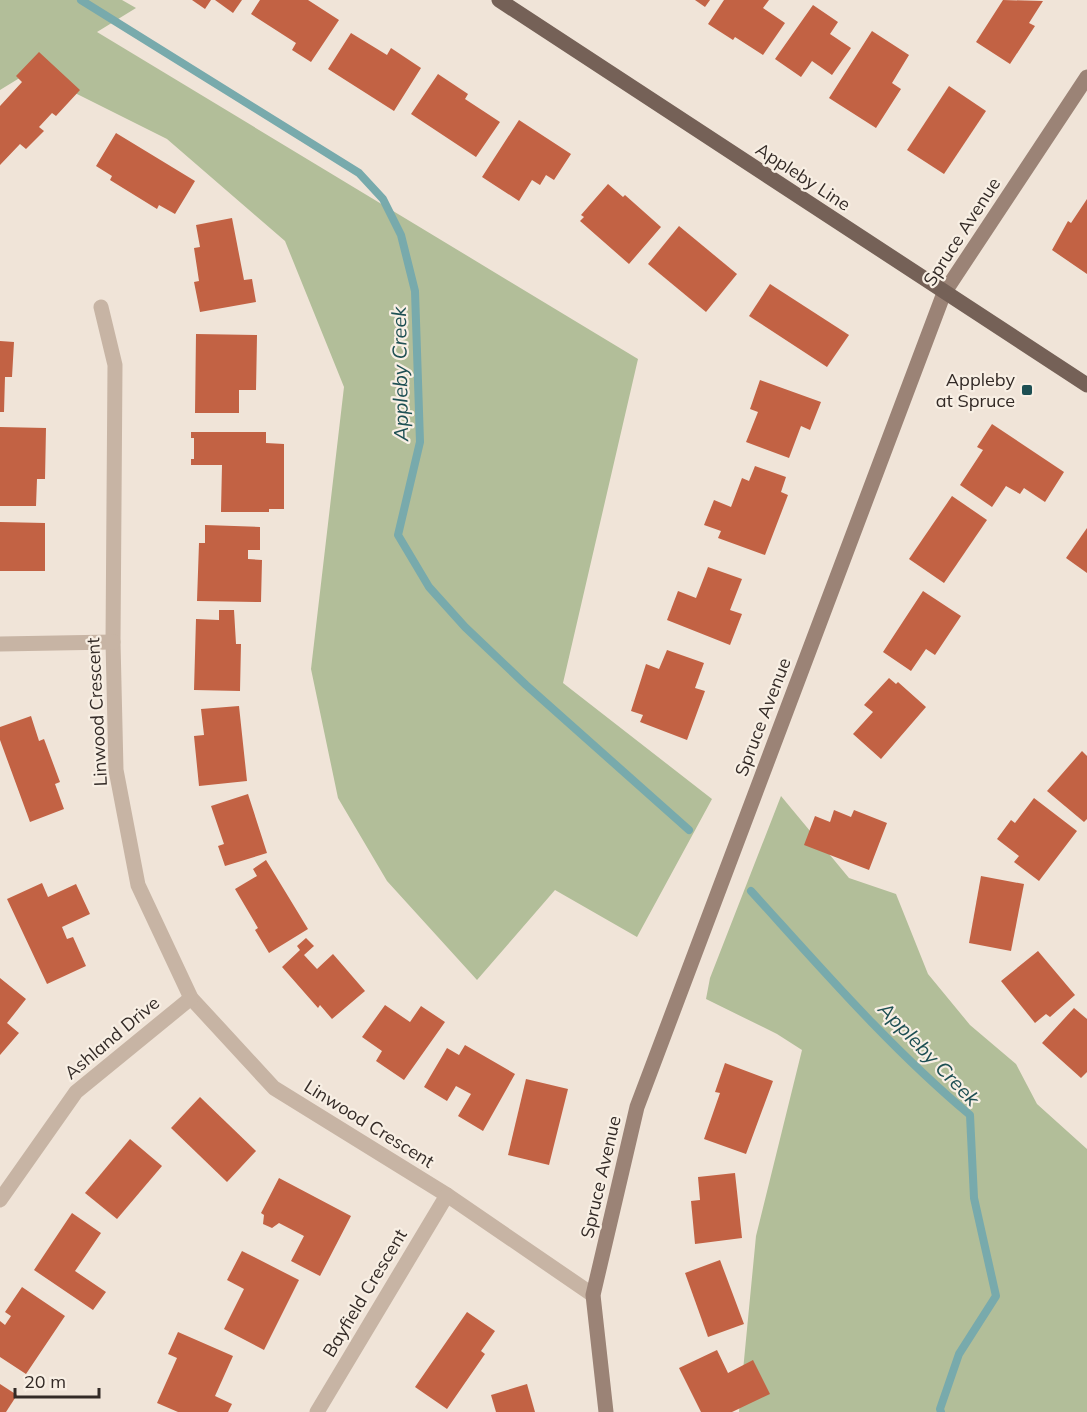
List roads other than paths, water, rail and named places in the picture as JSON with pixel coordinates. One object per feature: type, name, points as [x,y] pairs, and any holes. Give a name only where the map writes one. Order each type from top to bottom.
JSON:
[{"type":"main road","name":"Appleby Line","points":[[499,0],[1087,385]]},
{"type":"street","name":"Spruce Avenue","points":[[606,1412],[593,1294],[637,1107],[944,293],[1087,77]]},
{"type":"street","name":"Linwood Crescent","points":[[101,307],[115,365],[113,642],[116,770],[138,885],[191,998],[274,1088],[447,1195],[593,1294]]},
{"type":"street","points":[[0,644],[113,642]]},
{"type":"street","name":"Ashland Drive","points":[[0,1200],[76,1092],[191,998]]},
{"type":"street","name":"Bayfield Crescent","points":[[317,1412],[447,1195]]},
{"type":"waterway","name":"Appleby Creek","points":[[81,0],[359,173],[383,199],[401,235],[415,291],[420,442],[398,535],[429,587],[465,627],[526,685],[689,830]]},
{"type":"waterway","name":"Appleby Creek","points":[[751,891],[884,1035],[970,1115],[974,1198],[996,1296],[959,1354],[940,1409],[941,1412]]},
{"type":"place","name":"Appleby at Spruce","points":[[1027,390]]}]
